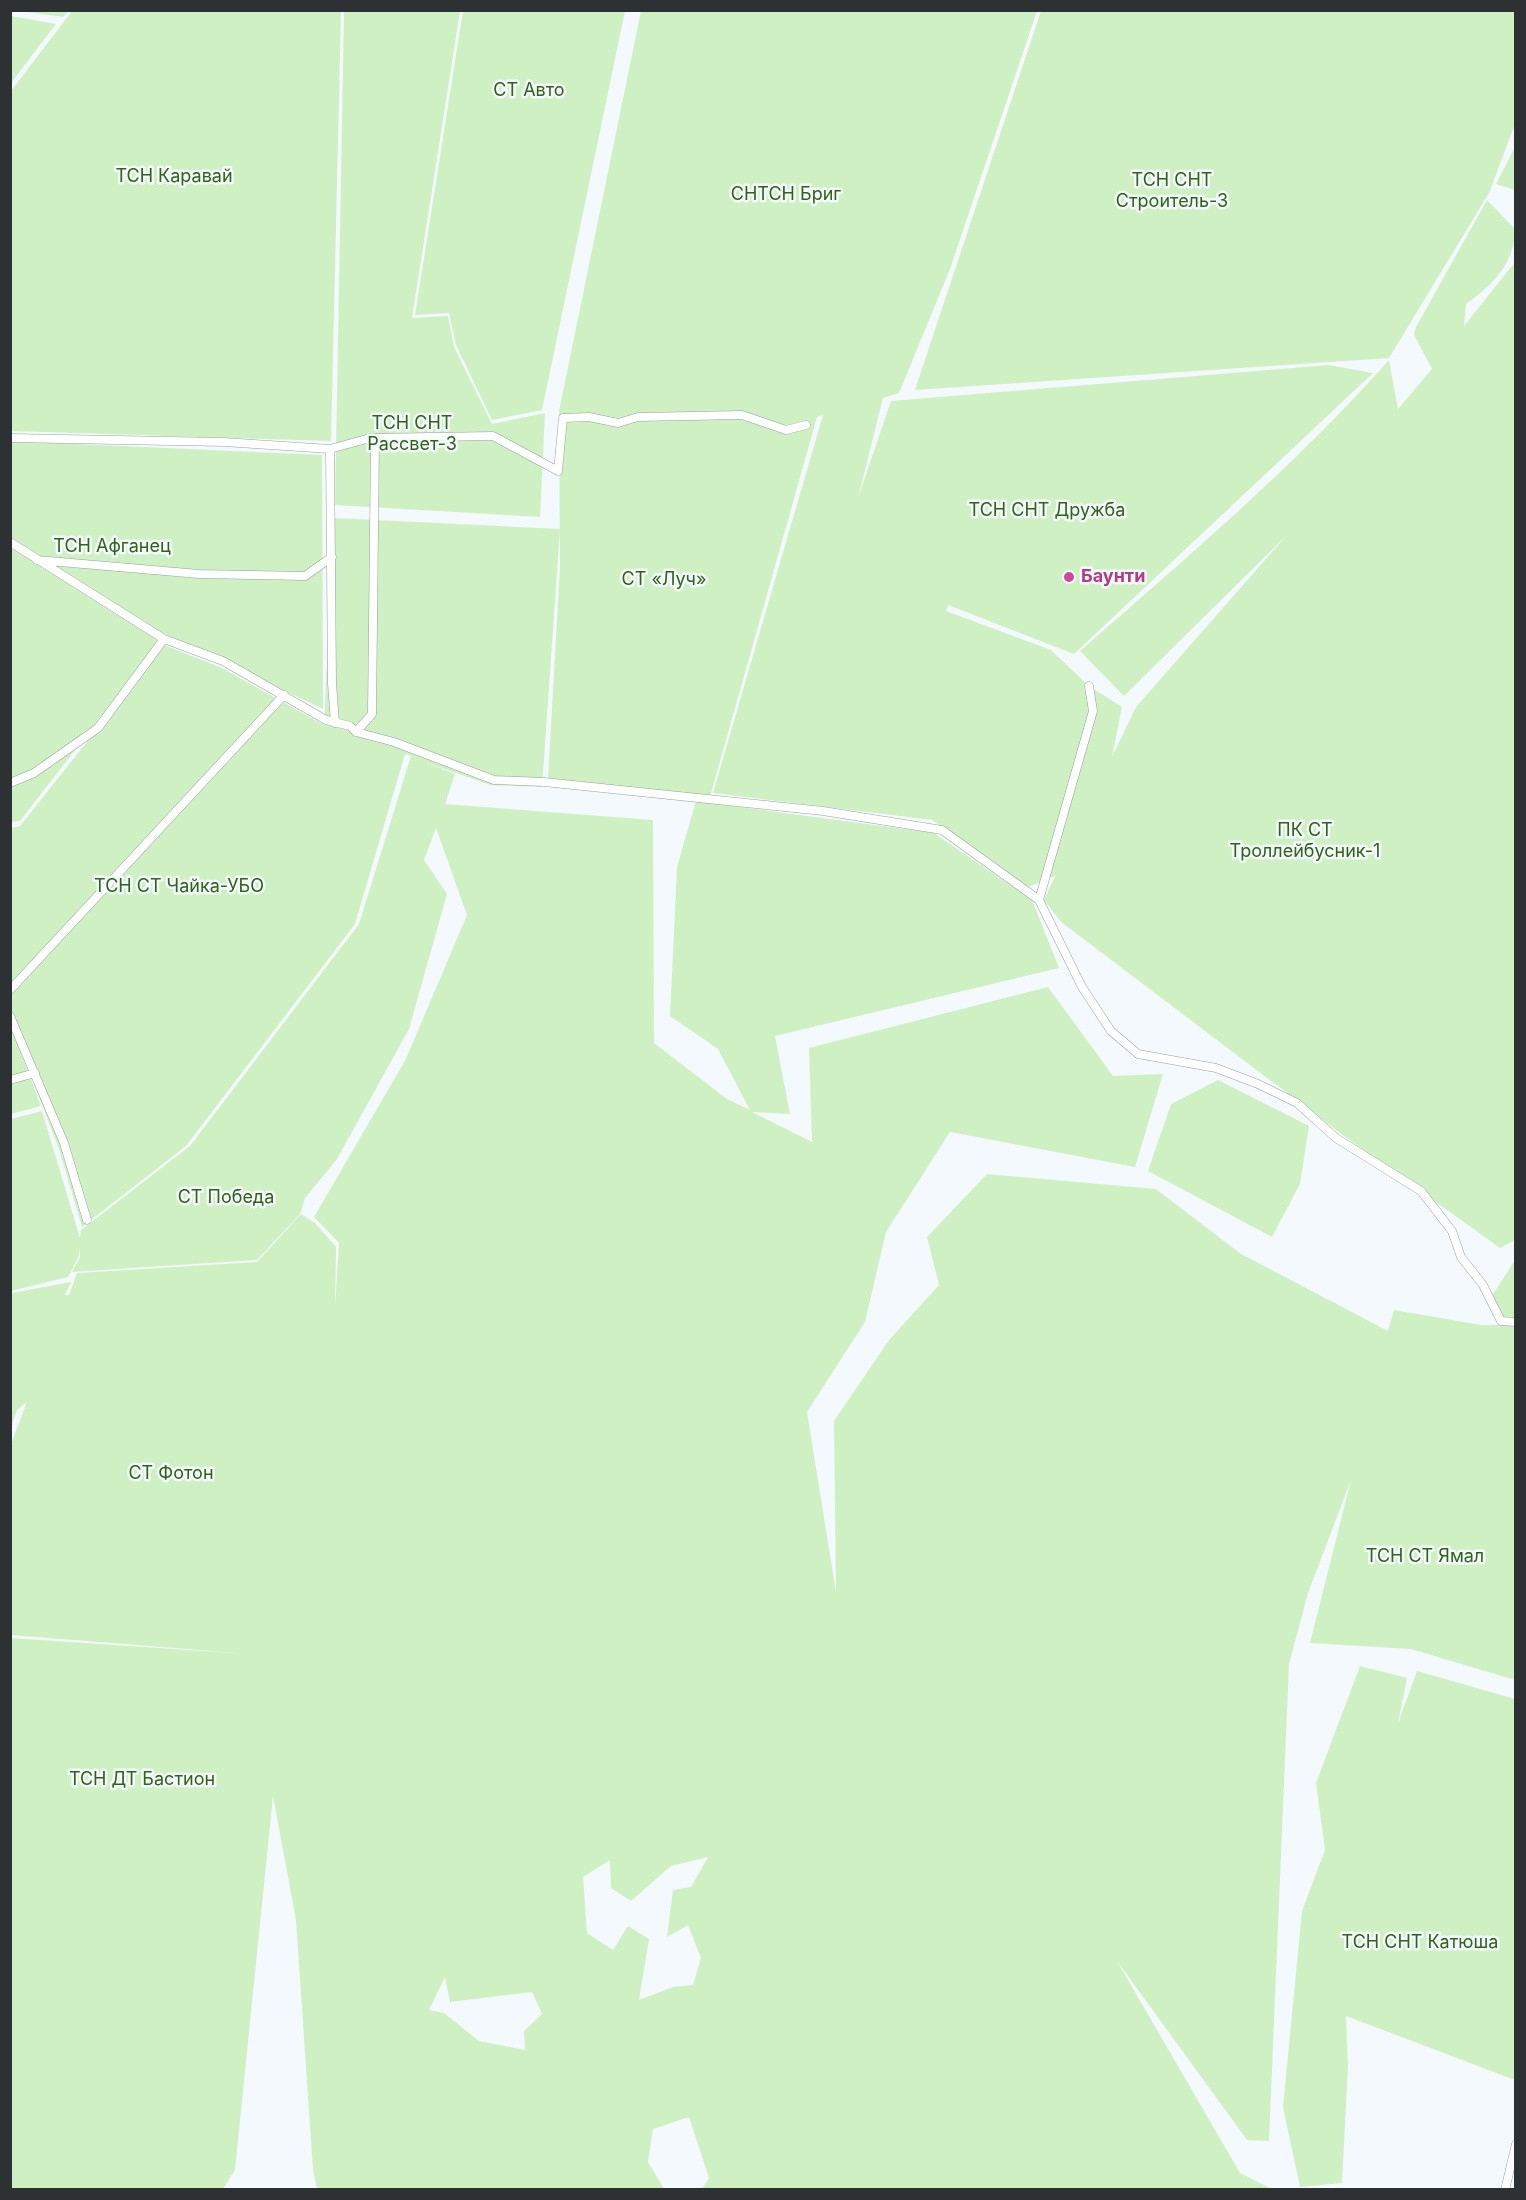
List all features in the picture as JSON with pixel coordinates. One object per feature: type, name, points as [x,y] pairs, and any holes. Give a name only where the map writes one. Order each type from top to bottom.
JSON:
[{"type":"street","points":[[10,438],[224,442],[330,449],[370,438],[375,440],[493,436],[558,471],[562,418],[589,417],[618,423],[638,417],[742,415],[786,430],[806,425]]},
{"type":"street","points":[[356,732],[372,714],[375,440]]},
{"type":"street","points":[[330,449],[332,683],[335,723]]},
{"type":"street","points":[[10,542],[35,560],[164,639],[212,656],[335,723],[350,726],[356,732],[394,742],[494,780],[544,782],[823,811],[942,830],[1039,900],[1082,987],[1111,1031],[1138,1054],[1216,1068],[1258,1084],[1297,1103],[1336,1138],[1421,1191],[1452,1231],[1461,1257],[1483,1285],[1501,1321],[1515,1322]]},
{"type":"street","points":[[35,560],[199,574],[304,576],[332,557]]},
{"type":"street","points":[[10,783],[34,773],[98,728],[164,639]]},
{"type":"street","points":[[1039,900],[1093,711],[1089,686]]},
{"type":"street","points":[[10,990],[284,695]]},
{"type":"street","points":[[10,1016],[64,1143],[87,1220]]},
{"type":"street","points":[[10,1080],[35,1073]]},
{"type":"street","points":[[1505,2190],[1515,2144]]},
{"type":"green space","points":[[20,11],[69,11],[63,17]]},
{"type":"green space","name":"ТСН Каравай","points":[[72,11],[341,11],[331,441],[11,431],[11,91]]},
{"type":"green space","name":"ТСН СНТ Рассвет-3","points":[[344,11],[460,11],[412,318],[448,316],[454,347],[492,424],[545,413],[540,517],[335,505]]},
{"type":"green space","name":"СТ Авто","points":[[463,11],[625,11],[542,410],[492,420],[456,345],[449,313],[415,315]]},
{"type":"green space","points":[[641,11],[1037,11],[950,269],[899,393],[883,398],[858,498],[891,401],[1329,365],[1373,373],[1074,654],[948,605],[946,611],[1051,650],[1089,686],[1122,707],[1112,757],[1136,707],[1286,536],[1124,696],[1080,651],[1278,474],[1389,360],[1398,409],[1432,369],[1414,335],[1416,327],[1487,200],[1515,229],[1511,253],[1506,263],[1493,281],[1466,304],[1464,326],[1515,262],[1515,1240],[1500,1248],[1340,1133],[1061,922],[1044,900],[1055,876],[1028,887],[932,820],[713,793],[823,415],[817,417],[710,797],[548,778],[560,568],[559,411]]},
{"type":"green space","name":"ТСН СНТ Строитель-3","points":[[1041,11],[1515,11],[1515,124],[1489,193],[1389,358],[915,390]]},
{"type":"green space","points":[[10,16],[56,24],[11,83]]},
{"type":"green space","points":[[1515,147],[1515,190],[1496,184]]},
{"type":"green space","name":"ТСН Афганец","points":[[11,441],[322,455],[323,709],[165,634],[20,821],[11,822]]},
{"type":"green space","points":[[334,518],[560,529],[542,787],[490,785],[422,761],[455,774],[445,804],[653,820],[654,1043],[727,1099],[750,1110],[718,1049],[670,1016],[677,867],[696,801],[934,833],[1032,900],[1059,968],[775,1036],[790,1114],[752,1112],[812,1142],[809,1048],[1048,987],[1113,1076],[1163,1074],[1135,1167],[950,1132],[886,1232],[865,1322],[807,1412],[836,1592],[834,1421],[889,1340],[939,1285],[927,1237],[987,1174],[1156,1189],[1241,1254],[1388,1331],[1394,1310],[1481,1325],[1515,1325],[1515,1680],[1411,1649],[1310,1643],[1351,1480],[1308,1593],[1289,1664],[1269,2141],[1247,2140],[1117,1961],[1240,2173],[1272,2189],[702,2189],[709,2178],[689,2117],[653,2129],[648,2162],[664,2189],[317,2189],[313,2170],[296,1920],[273,1796],[235,2170],[223,2189],[11,2189],[11,1638],[249,1654],[11,1635],[11,1444],[27,1402],[17,1410],[11,1428],[11,1293],[71,1282],[65,1295],[69,1295],[77,1273],[257,1262],[301,1214],[315,1223],[336,1247],[335,1308],[339,1243],[314,1217],[406,1059],[467,915],[436,828],[424,860],[447,894],[409,1029],[337,1159],[305,1198],[300,1214],[257,1260],[72,1272],[80,1257],[80,1246],[79,1256],[68,1277],[11,1291],[11,1119],[42,1111],[80,1238],[81,1230],[190,1146],[359,924],[411,756],[405,754],[355,924],[186,1146],[82,1227],[59,1149],[11,1024],[11,828],[20,826],[164,645],[220,667],[324,725]],"holes":[[[708,1857],[691,1887],[673,1890],[667,1937],[688,1925],[701,1958],[693,1985],[673,1987],[639,2000],[649,1939],[628,1926],[613,1950],[587,1933],[583,1877],[610,1860],[611,1888],[631,1901],[671,1866]],[[445,1977],[450,2002],[532,1992],[542,2014],[524,2031],[525,2050],[479,2041],[444,2013],[429,2010]]]},
{"type":"green space","points":[[11,1027],[41,1106],[11,1114]]},
{"type":"green space","points":[[1218,1080],[1309,1126],[1300,1184],[1272,1237],[1148,1171],[1171,1104]]},
{"type":"green space","points":[[1515,1260],[1515,1318],[1503,1318],[1492,1296]]},
{"type":"green space","name":"ТСН СНТ Катюша","points":[[1360,1666],[1407,1678],[1398,1723],[1417,1671],[1515,1699],[1515,2080],[1346,2016],[1348,2066],[1342,2183],[1300,2187],[1283,2107],[1302,1911],[1325,1850],[1316,1783]]},
{"type":"place","name":"Баунти","points":[[1069,577]]},
{"type":"park label","name":"СНТСН Бриг","points":[[786,195]]},
{"type":"park label","name":"ТСН СНТ Дружба","points":[[1047,511]]},
{"type":"park label","name":"СТ «Луч»","points":[[664,580]]},
{"type":"park label","name":"ПК СТ Троллейбусник-1","points":[[1305,841]]},
{"type":"park label","name":"ТСН СТ Чайка-УБО","points":[[179,887]]},
{"type":"park label","name":"СТ Победа","points":[[226,1198]]},
{"type":"park label","name":"СТ Фотон","points":[[171,1474]]},
{"type":"park label","name":"ТСН СТ Ямал","points":[[1425,1557]]},
{"type":"park label","name":"ТСН ДТ Бастион","points":[[142,1780]]}]
